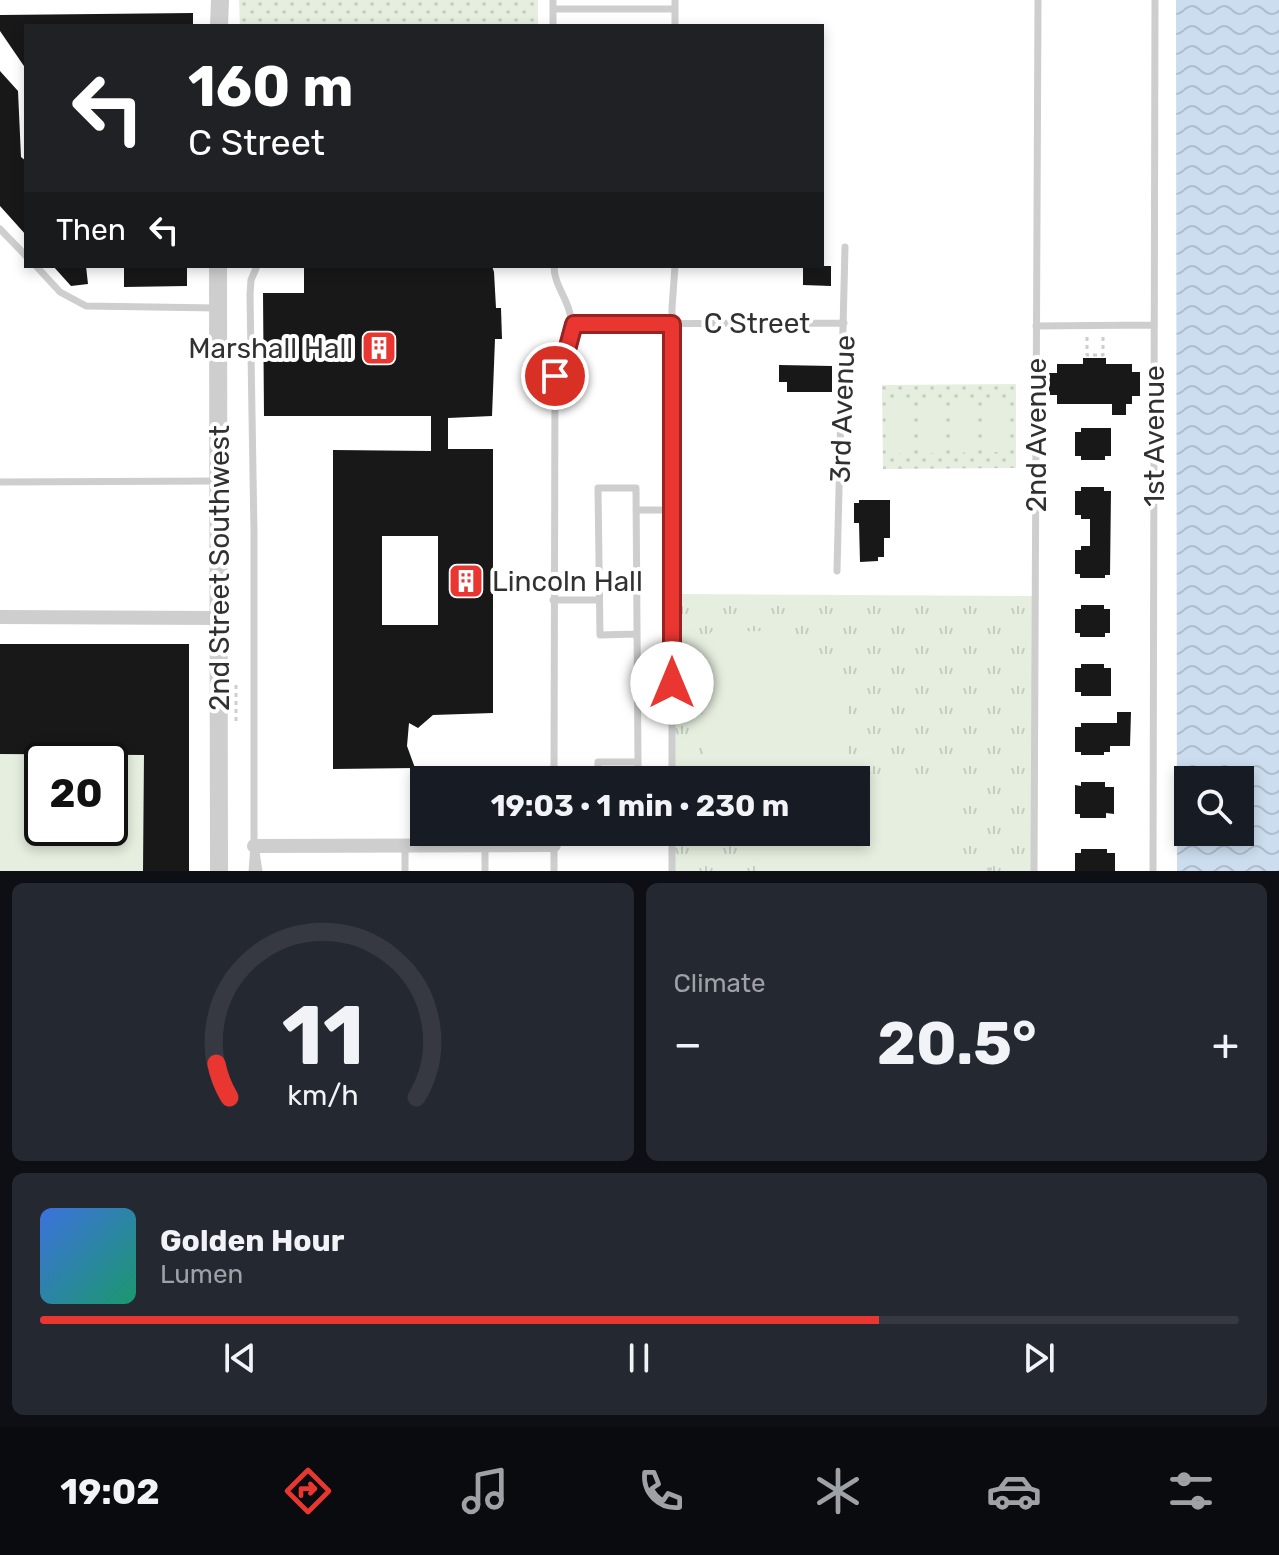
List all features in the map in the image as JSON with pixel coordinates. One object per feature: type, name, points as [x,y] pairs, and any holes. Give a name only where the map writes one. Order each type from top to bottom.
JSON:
[{"type":"street","points":[[219,24],[220,0]]},
{"type":"street","name":"2nd Street Southwest","points":[[218,268],[219,871]]},
{"type":"street","points":[[0,617],[219,618]]},
{"type":"street","points":[[254,846],[410,846]]},
{"type":"lane","name":"2nd Avenue","points":[[1034,871],[1038,0]]},
{"type":"lane","name":"1st Avenue","points":[[1153,871],[1155,0]]},
{"type":"lane","points":[[553,4],[675,4]]},
{"type":"lane","points":[[0,229],[24,254]]},
{"type":"lane","name":"3rd Avenue","points":[[837,571],[845,247]]},
{"type":"lane","points":[[38,268],[60,292],[86,306],[219,308]]},
{"type":"lane","points":[[252,871],[254,533],[250,295],[256,268]]},
{"type":"lane","points":[[554,268],[554,276],[574,324],[555,376],[554,766]]},
{"type":"lane","points":[[672,766],[672,324],[675,268]]},
{"type":"lane","name":"C Street","points":[[574,324],[844,323]]},
{"type":"lane","points":[[1036,326],[1154,325]]},
{"type":"lane","points":[[0,482],[219,481]]},
{"type":"lane","points":[[637,634],[600,635],[598,488],[636,488],[638,766]]},
{"type":"lane","points":[[636,510],[672,510]]},
{"type":"lane","points":[[553,600],[599,600]]},
{"type":"lane","points":[[598,766],[598,762],[638,762]]},
{"type":"lane","points":[[254,846],[259,871]]},
{"type":"lane","points":[[405,846],[405,871]]},
{"type":"lane","points":[[485,846],[485,871]]},
{"type":"lane","points":[[554,846],[554,871]]},
{"type":"lane","points":[[672,846],[672,871]]},
{"type":"path","points":[[1087,325],[1087,355],[1103,355],[1103,325]]},
{"type":"green space","points":[[239,0],[538,0],[538,24],[240,24]]},
{"type":"green space","points":[[1016,384],[1016,468],[883,469],[882,385]]},
{"type":"green space","points":[[1008,399],[1009,452],[985,452],[984,400]]},
{"type":"green space","points":[[952,400],[976,400],[977,452],[953,453]]},
{"type":"green space","points":[[911,401],[911,453],[888,454],[887,402]]},
{"type":"green space","points":[[919,401],[943,401],[944,453],[920,453]]},
{"type":"green space","points":[[672,594],[1035,596],[1034,871],[672,871],[672,846],[870,846],[870,766],[672,766]]},
{"type":"green space","points":[[767,631],[849,692],[849,766],[704,766],[703,641],[711,632]]},
{"type":"green space","points":[[0,644],[189,644],[189,871],[0,871]]},
{"type":"green space","points":[[870,782],[962,782],[962,871],[755,871],[754,846],[870,846]]},
{"type":"water","points":[[1176,0],[1279,0],[1279,871],[1177,871],[1177,846],[1254,846],[1254,766],[1177,766]]},
{"type":"building","points":[[193,13],[193,24],[24,24],[24,66],[0,31],[0,15]]},
{"type":"building","points":[[0,71],[18,91],[21,157],[24,159],[24,233],[0,206]]},
{"type":"building","points":[[831,266],[831,286],[803,285],[803,268]]},
{"type":"building","points":[[55,268],[86,268],[88,284],[71,286]]},
{"type":"building","points":[[124,268],[187,268],[187,286],[124,287]]},
{"type":"building","points":[[304,268],[493,268],[496,308],[501,308],[502,339],[495,339],[492,416],[448,418],[448,449],[493,449],[493,713],[433,715],[418,728],[409,723],[407,746],[414,766],[410,768],[333,769],[333,450],[431,451],[431,416],[264,416],[263,293],[304,293]],"holes":[[[382,536],[438,536],[438,625],[382,625]]]},
{"type":"building","points":[[1083,358],[1106,358],[1106,364],[1132,364],[1132,372],[1140,372],[1140,396],[1132,396],[1132,404],[1126,404],[1126,415],[1112,415],[1112,404],[1057,404],[1057,395],[1049,395],[1049,373],[1057,373],[1057,364],[1083,364]]},
{"type":"building","points":[[779,365],[832,366],[832,392],[787,392],[787,382],[779,382]]},
{"type":"building","points":[[1081,428],[1111,428],[1111,456],[1105,456],[1105,460],[1081,460],[1081,456],[1075,456],[1075,432],[1081,432]]},
{"type":"building","points":[[1081,487],[1104,487],[1104,491],[1111,491],[1110,575],[1105,575],[1105,578],[1080,578],[1080,574],[1075,574],[1075,550],[1090,546],[1090,519],[1075,515],[1075,491],[1081,491]]},
{"type":"building","points":[[859,500],[890,500],[890,538],[884,538],[884,557],[878,557],[878,561],[860,562],[859,523],[854,523],[854,503],[859,503]]},
{"type":"building","points":[[1081,605],[1104,605],[1104,609],[1110,609],[1110,633],[1105,633],[1105,637],[1080,637],[1080,633],[1075,633],[1075,609],[1081,609]]},
{"type":"building","points":[[0,644],[189,644],[189,871],[143,871],[144,755],[128,755],[128,742],[24,742],[24,754],[0,754]]},
{"type":"building","points":[[1081,664],[1104,664],[1104,668],[1111,668],[1111,696],[1081,696],[1081,692],[1075,692],[1075,668],[1081,668]]},
{"type":"building","points":[[1117,712],[1131,712],[1130,746],[1110,746],[1110,752],[1104,752],[1104,755],[1075,752],[1075,727],[1081,727],[1081,723],[1117,723]]},
{"type":"building","points":[[1081,782],[1105,782],[1105,787],[1114,787],[1114,814],[1106,813],[1106,818],[1080,818],[1080,814],[1075,814],[1075,785],[1081,786]]},
{"type":"building","points":[[1081,849],[1107,849],[1107,853],[1115,853],[1115,871],[1075,871],[1075,853],[1081,853]]},
{"type":"place","name":"Marshall Hall","points":[[379,348]]},
{"type":"place","name":"Lincoln Hall","points":[[466,581]]},
{"type":"route","points":[[555,376],[574,324],[672,324],[672,683]]}]
